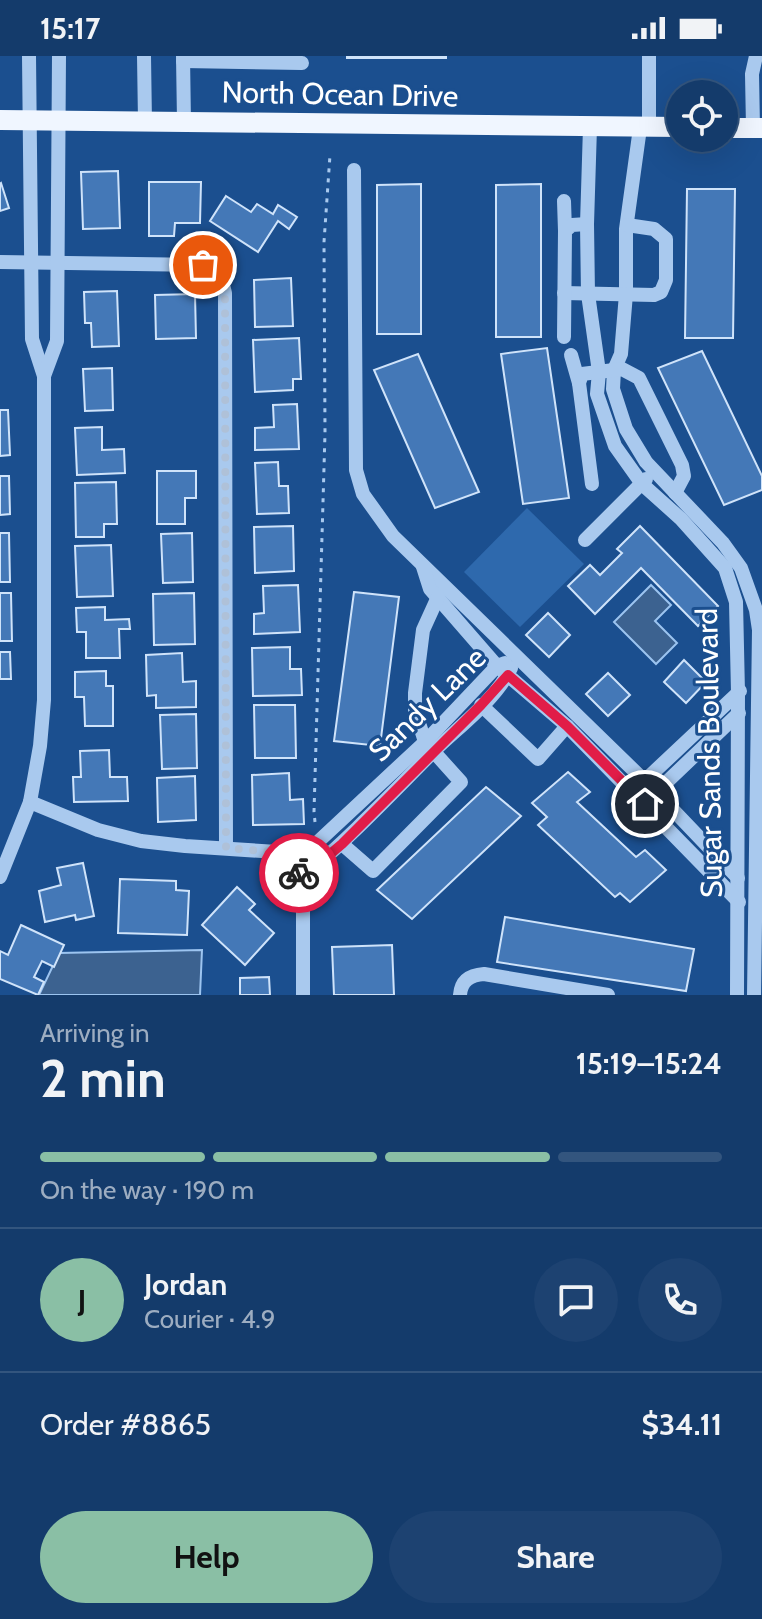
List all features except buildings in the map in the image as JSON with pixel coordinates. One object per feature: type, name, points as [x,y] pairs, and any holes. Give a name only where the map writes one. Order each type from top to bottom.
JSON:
[{"type":"main road","name":"North Ocean Drive","points":[[0,120],[666,127]]},
{"type":"street","points":[[0,877],[30,802],[44,700],[44,376],[32,339],[29,56]]},
{"type":"street","points":[[44,376],[57,341],[59,56]]},
{"type":"street","points":[[144,56],[145,122]]},
{"type":"street","name":"Sugar Sands Boulevard","points":[[649,56],[644,128],[627,225],[621,354],[614,370],[613,389],[626,429],[646,462],[723,543],[741,568],[756,610],[759,697],[754,995]]},
{"type":"street","points":[[756,56],[752,74],[757,128]]},
{"type":"street","points":[[184,122],[183,58],[302,63]]},
{"type":"street","name":"Sugar Sands Boulevard","points":[[590,127],[588,294],[599,372],[597,394],[615,446],[642,484],[681,519],[725,568],[736,602],[737,995]]},
{"type":"street","points":[[354,170],[356,470],[363,494],[393,536],[645,781],[755,896]]},
{"type":"street","points":[[564,201],[564,337]]},
{"type":"street","points":[[565,231],[572,225],[587,224]]},
{"type":"street","points":[[564,293],[654,295],[661,292],[666,280],[666,239],[654,229],[627,225]]},
{"type":"street","points":[[0,262],[203,265],[214,271],[222,281],[225,293],[226,848]]},
{"type":"street","points":[[571,355],[579,383],[592,484]]},
{"type":"street","points":[[579,383],[582,374],[622,369],[639,378],[682,465],[684,476],[675,493]]},
{"type":"street","points":[[588,456],[615,446]]},
{"type":"street","points":[[585,540],[655,471]]},
{"type":"street","points":[[422,563],[430,589],[503,670],[567,726],[754,917]]},
{"type":"street","points":[[342,844],[373,871],[461,782],[430,747],[417,723],[415,693],[423,630],[438,597]]},
{"type":"street","name":"Sandy Lane","points":[[298,872],[342,844],[516,658]]},
{"type":"street","name":"Sandy Lane","points":[[298,872],[320,842],[481,705],[503,670]]},
{"type":"street","points":[[633,792],[757,675]]},
{"type":"street","points":[[645,804],[759,697]]},
{"type":"street","points":[[481,705],[538,759],[567,726]]},
{"type":"street","points":[[30,802],[98,830],[141,841],[277,852],[298,872],[303,995]]},
{"type":"street","points":[[460,995],[462,984],[469,977],[484,974],[608,995]]},
{"type":"path","points":[[320,842],[314,812],[325,433],[324,242],[330,155]]},
{"type":"shaded area","points":[[527,508],[584,564],[520,627],[464,572]]},
{"type":"shaded area","points":[[651,585],[671,605],[655,621],[677,643],[656,664],[614,622]]},
{"type":"shaded area","points":[[202,950],[200,995],[39,995],[59,953]]},
{"type":"way so far","points":[[203,265],[214,271],[222,281],[225,293],[226,848],[277,852],[299,873]]},
{"type":"route","points":[[299,873],[303,877],[342,844],[508,675],[567,726],[645,804]]}]
